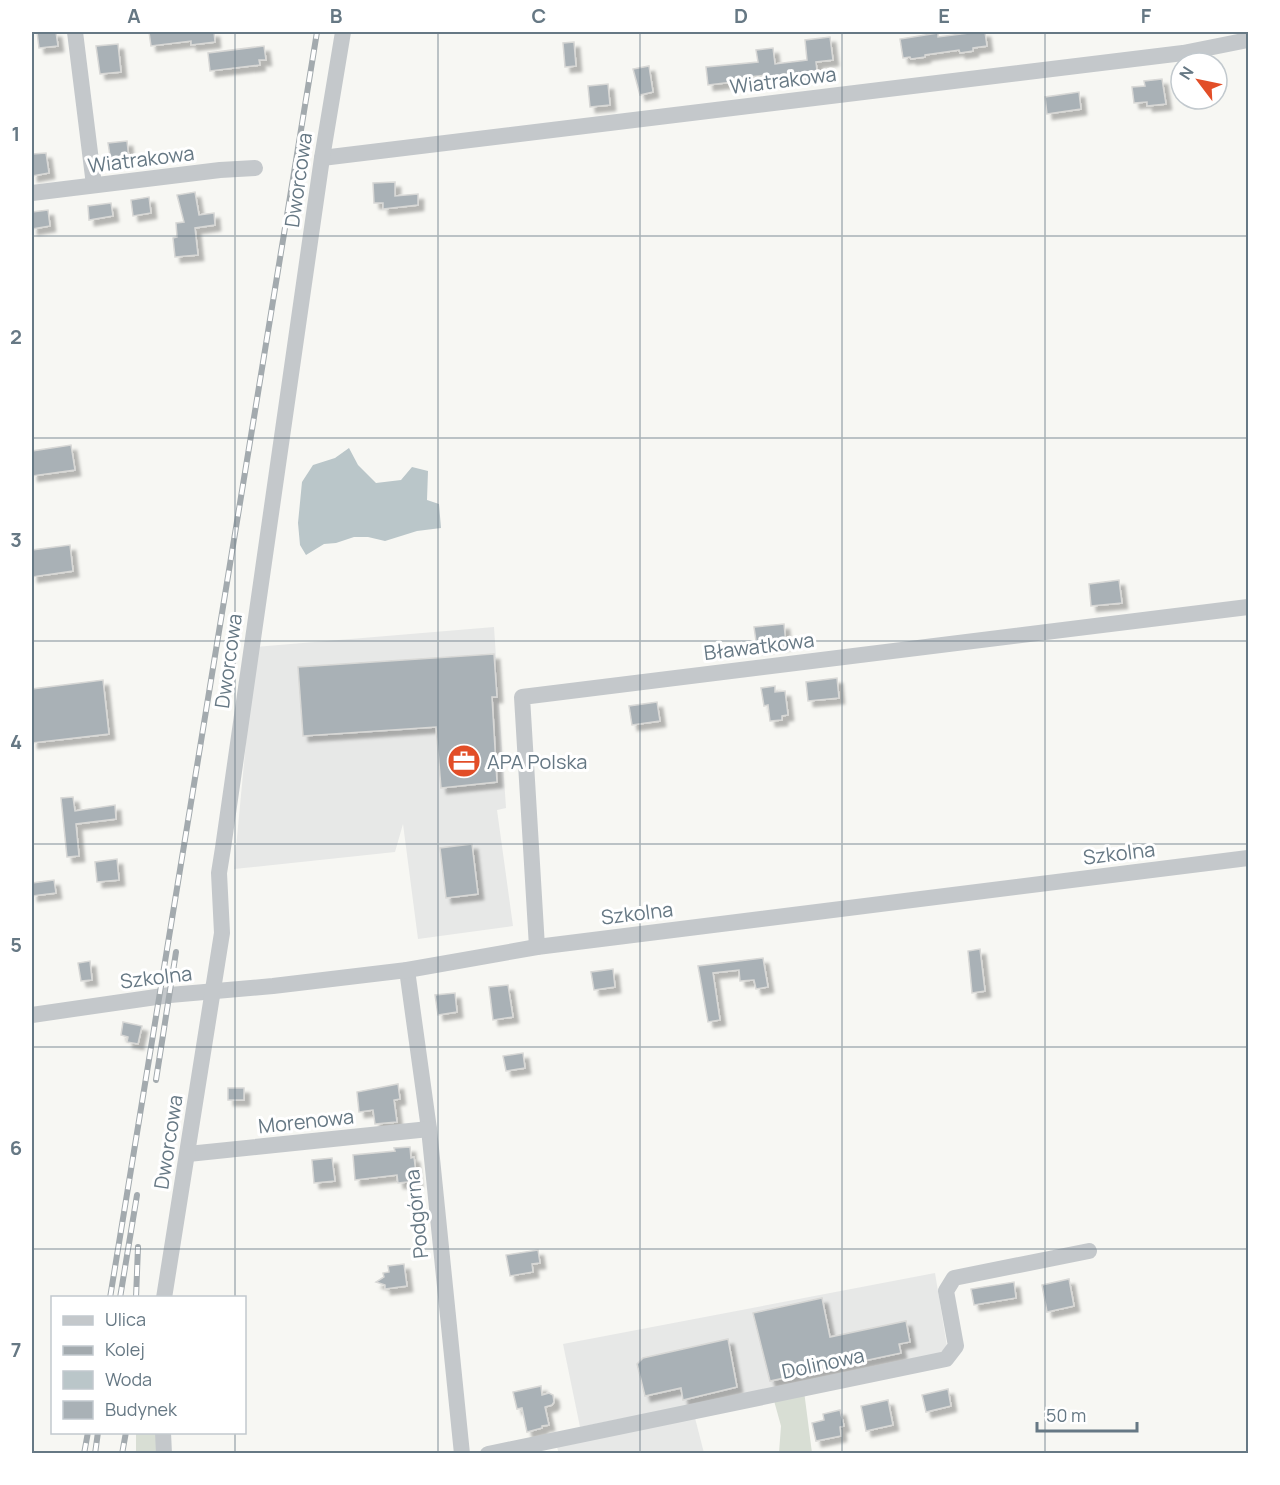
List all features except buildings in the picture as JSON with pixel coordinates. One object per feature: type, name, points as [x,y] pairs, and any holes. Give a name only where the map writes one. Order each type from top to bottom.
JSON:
[{"type":"street","points":[[75,32],[94,185]]},
{"type":"street","name":"Dworcowa","points":[[164,1296],[222,933],[219,873],[322,158],[343,32]]},
{"type":"street","name":"Wiatrakowa","points":[[322,158],[1183,53],[1239,38]]},
{"type":"street","name":"Wiatrakowa","points":[[32,194],[255,168]]},
{"type":"street","name":"Bławatkowa","points":[[537,947],[522,697],[1248,606]]},
{"type":"street","name":"Szkolna","points":[[32,1015],[160,996],[407,970],[537,947],[1248,858]]},
{"type":"street","name":"Podgórna","points":[[407,970],[429,1129],[462,1454]]},
{"type":"street","name":"Morenowa","points":[[188,1154],[429,1129]]},
{"type":"street","name":"Dolinowa","points":[[488,1454],[946,1359],[956,1346],[946,1291],[954,1278],[1089,1251]]},
{"type":"street","points":[[163,1434],[164,1454]]},
{"type":"shaded area","points":[[494,627],[506,808],[497,810],[513,926],[418,939],[403,824],[395,852],[234,869],[255,647]]},
{"type":"shaded area","points":[[935,1273],[947,1346],[938,1355],[580,1427],[563,1344]]},
{"type":"shaded area","points":[[804,1391],[812,1453],[779,1453],[781,1426],[773,1397]]},
{"type":"shaded area","points":[[695,1418],[704,1453],[559,1454],[557,1447]]},
{"type":"shaded area","points":[[136,1434],[163,1434],[165,1453],[136,1454]]},
{"type":"water","points":[[349,448],[358,465],[376,483],[401,480],[412,467],[428,471],[427,500],[439,504],[441,528],[417,531],[385,541],[354,537],[324,544],[306,555],[300,545],[298,523],[302,482],[313,465],[335,458]]},
{"type":"railway","points":[[110,1296],[317,32]]},
{"type":"railway","points":[[156,1080],[176,952]]},
{"type":"railway","points":[[120,1296],[137,1195]]},
{"type":"railway","points":[[136,1296],[138,1247]]},
{"type":"railway","points":[[84,1454],[88,1434]]},
{"type":"railway","points":[[95,1454],[98,1434]]},
{"type":"railway","points":[[122,1454],[126,1434]]},
{"type":"place","name":"APA Polska","points":[[464,761]]}]
